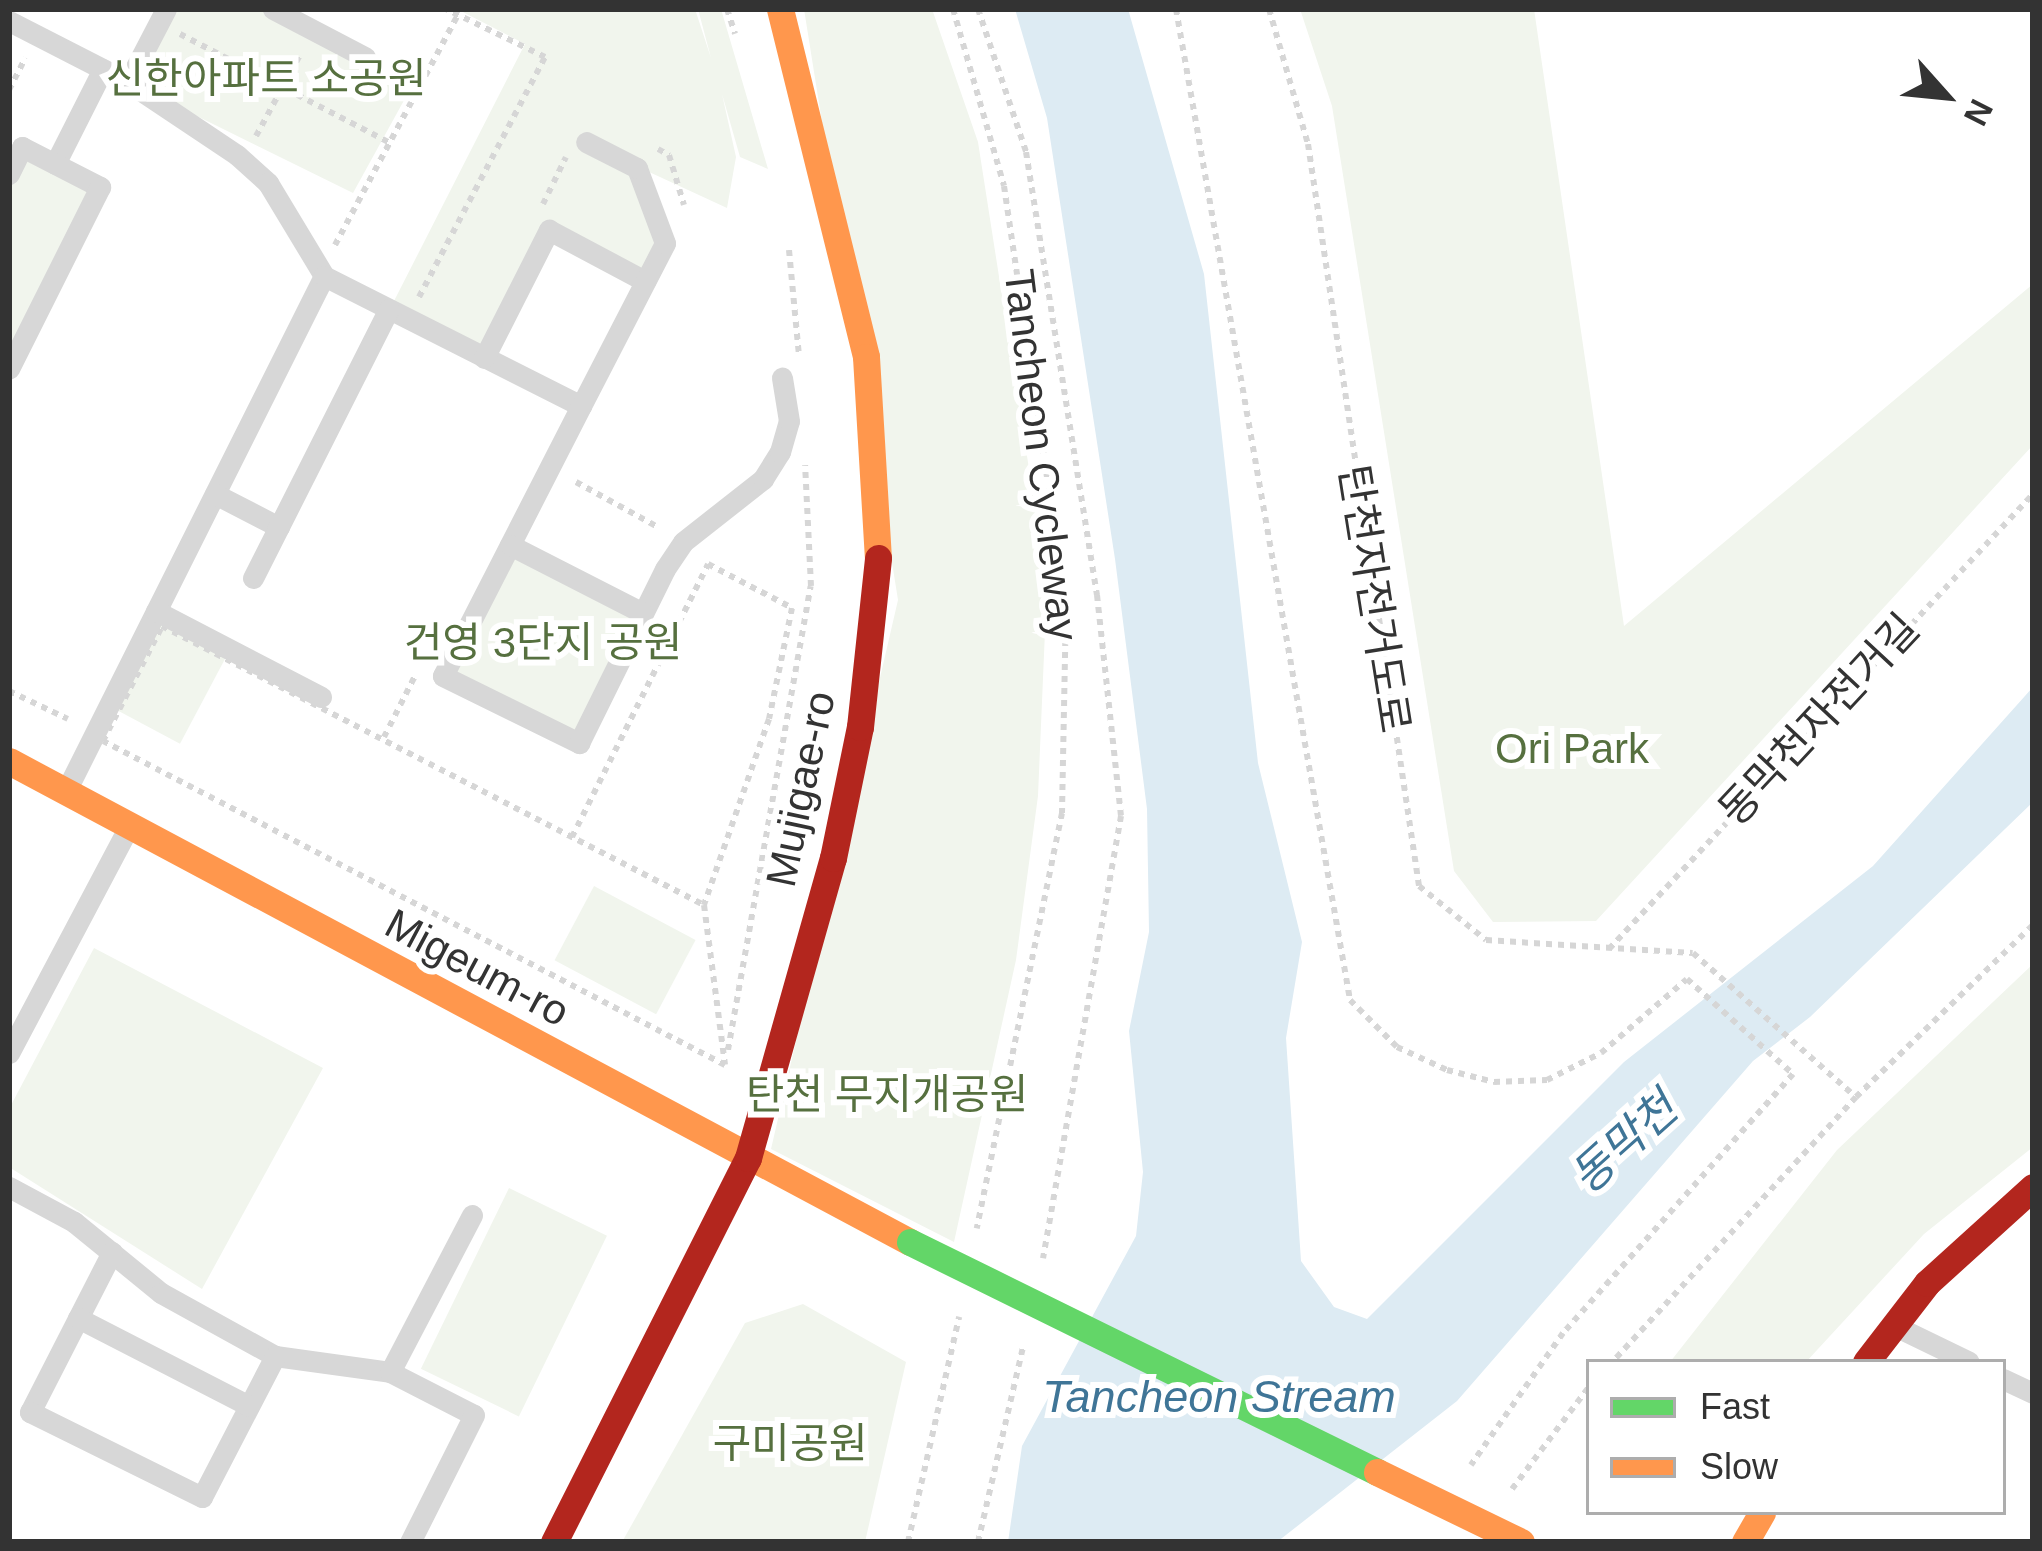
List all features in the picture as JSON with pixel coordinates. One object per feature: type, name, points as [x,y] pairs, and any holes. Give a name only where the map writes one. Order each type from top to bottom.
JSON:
[{"type":"main road","name":"Mujigae-ro","points":[[554,1542],[748,1158],[833,858],[878,591],[879,478],[866,357],[780,9]]},
{"type":"main road","name":"Migeum-ro","points":[[9,761],[910,1242],[1521,1542]]},
{"type":"main road","points":[[1868,1359],[1927,1283],[2033,1187]]},
{"type":"main road","points":[[1745,1542],[1760,1515]]},
{"type":"lane","points":[[273,9],[365,57]]},
{"type":"lane","points":[[128,82],[168,20]]},
{"type":"lane","points":[[9,21],[128,82],[208,132],[268,183],[324,276],[581,406]]},
{"type":"lane","points":[[55,164],[103,69]]},
{"type":"lane","points":[[9,174],[22,147],[100,187],[9,369]]},
{"type":"lane","points":[[577,148],[637,168],[665,243],[443,676],[579,742],[683,542],[735,508],[780,452],[789,421],[791,377]]},
{"type":"lane","points":[[484,358],[549,230],[645,281]]},
{"type":"lane","points":[[66,792],[324,276]]},
{"type":"lane","points":[[253,578],[389,309]]},
{"type":"lane","points":[[215,494],[279,526]]},
{"type":"lane","points":[[510,545],[643,613]]},
{"type":"lane","points":[[157,611],[321,698]]},
{"type":"lane","points":[[9,1053],[128,827]]},
{"type":"lane","points":[[9,1187],[112,1252],[161,1293],[275,1356],[390,1372],[474,1415],[410,1542]]},
{"type":"lane","points":[[390,1372],[472,1215]]},
{"type":"lane","points":[[112,1252],[30,1412],[202,1497],[275,1356]]},
{"type":"lane","points":[[78,1318],[249,1406]]},
{"type":"lane","points":[[1894,1326],[1963,1359]]},
{"type":"lane","points":[[2006,1380],[2033,1393]]},
{"type":"path","points":[[407,293],[427,302],[419,298],[545,57],[446,9]]},
{"type":"path","points":[[727,9],[740,49]]},
{"type":"path","name":"Tancheon Cycleway","points":[[953,9],[1004,186],[1066,604],[1062,814],[973,1250]]},
{"type":"path","points":[[978,9],[1027,152],[1096,595],[1121,816],[1042,1262]]},
{"type":"path","points":[[1176,9],[1350,1000],[1397,1048],[1447,1070],[1494,1082],[1547,1080],[1601,1053],[1688,979],[1793,1074],[1563,1333],[1457,1485]]},
{"type":"path","name":"탄천자전거도로","points":[[1269,9],[1308,144],[1419,886],[1486,940],[1694,953],[1856,1097]]},
{"type":"path","points":[[318,240],[329,257],[458,15]]},
{"type":"path","points":[[168,20],[390,143]]},
{"type":"path","points":[[250,148],[305,44]]},
{"type":"path","points":[[9,90],[28,52]]},
{"type":"path","points":[[649,144],[669,154],[689,222]]},
{"type":"path","points":[[538,212],[577,148]]},
{"type":"path","points":[[788,238],[791,377]]},
{"type":"path","points":[[725,1065],[811,586],[804,446]]},
{"type":"path","points":[[585,463],[575,482],[665,530]]},
{"type":"path","name":"동막천자전거길","points":[[1609,949],[2033,494]]},
{"type":"path","points":[[572,838],[708,563],[792,608],[769,719],[704,905],[725,1065]]},
{"type":"path","points":[[704,905],[162,626],[103,741],[725,1065]]},
{"type":"path","points":[[384,737],[417,673]]},
{"type":"path","points":[[1615,1359],[1856,1097],[2033,926]]},
{"type":"path","points":[[908,1542],[963,1296]]},
{"type":"path","points":[[978,1542],[1026,1332]]},
{"type":"path","points":[[1500,1507],[1586,1391]]},
{"type":"green space","name":"신한아파트 소공원","points":[[166,9],[271,9],[413,84],[353,193],[128,82]]},
{"type":"green space","points":[[457,9],[695,9],[711,58],[698,9],[721,9],[768,169],[740,157],[722,94],[736,157],[727,208],[634,165],[665,243],[645,281],[549,230],[484,358],[394,301],[525,44]]},
{"type":"green space","name":"탄천 무지개공원","points":[[804,9],[932,9],[978,142],[1047,584],[1038,796],[1016,960],[954,1242],[771,1149],[898,600]]},
{"type":"green space","name":"Ori Park","points":[[1300,9],[1534,9],[1624,626],[2033,284],[2033,445],[1596,921],[1493,922],[1454,871],[1332,106]]},
{"type":"green space","points":[[22,147],[100,187],[9,369],[9,174]]},
{"type":"green space","name":"건영 3단지 공원","points":[[512,551],[637,615],[575,737],[450,673]]},
{"type":"green space","points":[[159,617],[228,654],[180,744],[111,707]]},
{"type":"green space","points":[[594,886],[696,940],[656,1014],[555,960]]},
{"type":"green space","points":[[94,948],[323,1068],[202,1289],[9,1167],[9,1109]]},
{"type":"green space","points":[[2033,964],[2033,1147],[1924,1234],[1809,1359],[1672,1359],[1837,1150]]},
{"type":"green space","points":[[509,1188],[607,1236],[519,1416],[421,1369]]},
{"type":"green space","name":"구미공원","points":[[803,1304],[906,1362],[865,1542],[622,1542],[745,1323]]},
{"type":"water","name":"Tancheon Stream","points":[[1015,9],[1128,9],[1204,274],[1258,763],[1302,942],[1286,1038],[1301,1261],[1334,1307],[1367,1319],[1624,1062],[1873,866],[2033,687],[2033,802],[1810,1017],[1753,1061],[1457,1401],[1277,1542],[1008,1542],[1022,1446],[1136,1236],[1143,1172],[1129,1031],[1149,932],[1147,809],[1115,559],[1047,118]]},
{"type":"traffic: slow","points":[[780,9],[866,357],[878,558]]},
{"type":"traffic: slow","points":[[9,761],[910,1242]]},
{"type":"traffic: slow","points":[[1377,1472],[1521,1542]]},
{"type":"traffic: slow","points":[[1745,1542],[1760,1515]]},
{"type":"traffic: jam","points":[[554,1542],[748,1158],[833,858],[860,727],[878,558]]},
{"type":"traffic: jam","points":[[1868,1359],[1927,1283],[2033,1187]]},
{"type":"traffic: fast","points":[[910,1242],[1377,1472]]},
{"type":"water label","name":"동막천","points":[[1624,1143]]}]
